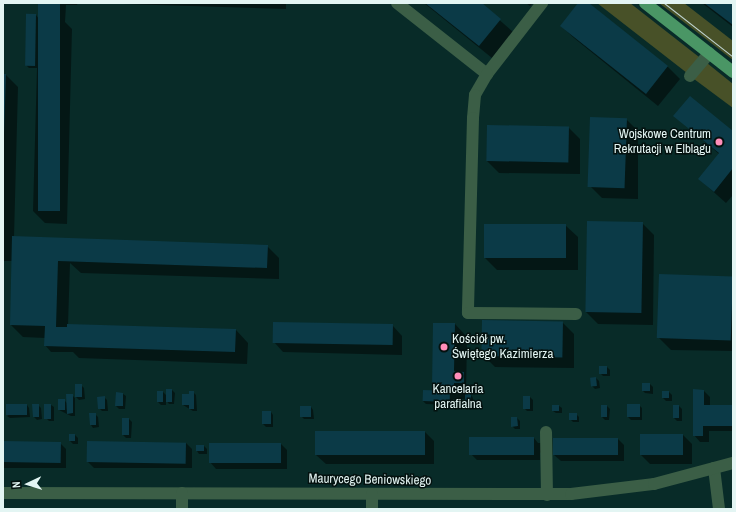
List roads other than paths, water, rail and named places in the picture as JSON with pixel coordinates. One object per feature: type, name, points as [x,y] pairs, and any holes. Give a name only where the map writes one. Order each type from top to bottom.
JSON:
[{"type":"main road","points":[[646,3],[733,72]]},
{"type":"street","points":[[397,3],[486,74]]},
{"type":"street","points":[[542,3],[486,74],[475,95],[473,118],[468,313],[576,314]]},
{"type":"street","points":[[690,76],[709,53]]},
{"type":"street","points":[[546,432],[548,495]]},
{"type":"street","name":"Maurycego Beniowskiego","points":[[3,493],[584,494],[654,484],[733,463]]},
{"type":"street","points":[[714,468],[719,509]]},
{"type":"street","points":[[182,493],[182,509]]},
{"type":"street","points":[[372,494],[372,509]]},
{"type":"tram line","points":[[664,3],[733,57]]},
{"type":"place","name":"Wojskowe Centrum Rekrutacji w Elblągu","points":[[719,142]]},
{"type":"place","name":"Kościół pw. Świętego Kazimierza","points":[[444,347]]},
{"type":"place","name":"Kancelaria parafialna","points":[[458,376]]}]
